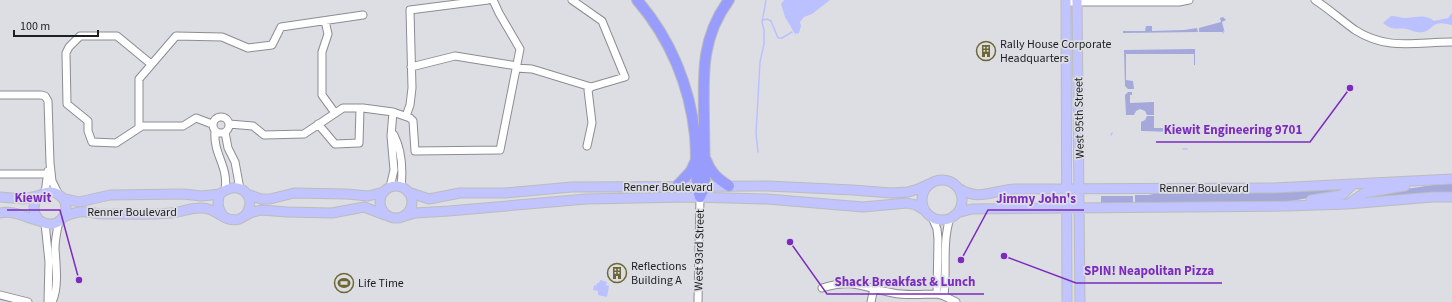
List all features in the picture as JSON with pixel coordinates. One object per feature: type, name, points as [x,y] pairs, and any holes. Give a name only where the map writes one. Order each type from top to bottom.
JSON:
[{"type":"highway","points":[[637,0],[657,27],[676,63],[690,102],[700,155],[713,174],[729,186]]},
{"type":"highway","points":[[700,197],[700,155],[705,53],[713,28],[729,0]]},
{"type":"highway","points":[[676,187],[691,171],[700,155]]},
{"type":"main road","name":"West 95th Street","points":[[1066,1],[1067,302]]},
{"type":"main road","name":"West 95th Street","points":[[1077,1],[1080,302]]},
{"type":"main road","name":"Renner Boulevard","points":[[958,188],[964,192],[976,195],[1009,189],[1274,188],[1450,179]]},
{"type":"main road","points":[[1348,204],[1364,193],[1450,179]]},
{"type":"main road","points":[[937,180],[942,180],[951,182],[958,188],[962,201],[954,215],[942,220],[932,217],[924,210],[922,197],[929,184],[937,180]]},
{"type":"main road","name":"Renner Boulevard","points":[[405,189],[428,199],[460,193],[506,193],[572,187],[768,186],[891,193],[908,192],[929,184]]},
{"type":"main road","points":[[1276,206],[1342,195],[1353,184]]},
{"type":"main road","points":[[397,186],[405,189],[412,199],[412,204],[409,212],[405,216],[394,219],[364,207],[332,213],[261,210],[250,213],[236,220],[224,217],[219,211],[218,206],[223,192],[233,188],[244,192],[266,199],[294,193],[368,196],[397,186]]},
{"type":"main road","points":[[386,215],[380,208],[380,203],[387,190]]},
{"type":"main road","points":[[0,197],[24,199],[49,192],[60,196],[66,207],[61,219],[55,223],[43,222],[12,212],[0,213]]},
{"type":"main road","name":"Renner Boulevard","points":[[60,196],[79,202],[110,195],[183,194],[207,196],[223,192]]},
{"type":"main road","points":[[244,192],[249,198],[250,207],[244,216]]},
{"type":"main road","points":[[42,194],[37,199],[34,208],[37,218],[43,222]]},
{"type":"main road","name":"Renner Boulevard","points":[[405,216],[415,212],[449,211],[586,198],[700,197],[767,199],[863,207],[906,203],[916,205],[924,210]]},
{"type":"main road","name":"Renner Boulevard","points":[[954,215],[972,209],[1276,206],[1348,204],[1433,197],[1452,197]]},
{"type":"main road","name":"Renner Boulevard","points":[[61,219],[80,212],[100,214],[171,213],[199,208],[206,208],[224,217]]},
{"type":"street","points":[[406,116],[410,105],[412,88],[410,10],[488,0]]},
{"type":"street","points":[[229,124],[253,126],[264,135],[304,134],[343,108],[360,108],[393,112],[406,116],[414,121],[415,151],[500,150],[520,50],[493,0]]},
{"type":"street","points":[[411,67],[455,56],[532,69],[591,86],[625,78],[602,21],[572,0]]},
{"type":"street","points":[[1066,1],[1179,2],[1189,0]]},
{"type":"street","points":[[1315,0],[1327,7],[1356,30],[1380,41],[1407,45],[1452,42]]},
{"type":"street","points":[[139,128],[139,79],[176,36],[222,37],[248,48],[272,45],[281,28],[363,15]]},
{"type":"street","points":[[325,21],[328,34],[322,52],[322,95],[335,113]]},
{"type":"street","points":[[151,64],[117,36],[80,36],[69,47],[66,53],[67,104],[88,121],[88,131],[92,142],[116,142],[142,126],[183,126],[196,118],[214,127],[220,133],[225,132]]},
{"type":"street","points":[[587,146],[592,123],[588,90],[591,86]]},
{"type":"street","points":[[0,95],[45,96],[49,104],[50,163],[52,181],[60,196]]},
{"type":"street","points":[[318,124],[335,144],[359,143],[360,108]]},
{"type":"street","points":[[387,190],[394,170],[392,130],[393,112]]},
{"type":"street","points":[[223,192],[226,182],[225,169],[216,148],[214,127],[214,119],[221,116],[226,118],[229,124],[225,132],[228,148],[235,162],[244,192]]},
{"type":"street","points":[[392,130],[401,158],[405,189]]},
{"type":"street","points":[[42,194],[50,163]]},
{"type":"street","points":[[0,174],[48,174]]},
{"type":"street","name":"West 93rd Street","points":[[698,302],[700,197]]},
{"type":"street","points":[[941,295],[946,276],[946,234],[954,215]]},
{"type":"street","points":[[932,217],[937,230],[941,295]]},
{"type":"street","points":[[52,302],[54,299],[56,286],[56,236],[61,219]]},
{"type":"street","points":[[43,222],[49,262],[48,302]]},
{"type":"street","points":[[822,288],[840,283],[851,283],[904,294],[941,295],[956,302]]},
{"type":"street","points":[[872,302],[874,288]]},
{"type":"street","points":[[0,295],[28,302]]},
{"type":"shaded area","points":[[784,0],[830,0],[812,14],[804,17],[800,22],[801,26],[799,33],[795,34],[785,17],[781,4]]},
{"type":"shaded area","points":[[1452,13],[1452,25],[1438,23],[1427,31],[1423,32],[1393,28],[1383,23],[1391,16],[1405,18],[1420,16],[1427,17],[1434,21],[1448,18]]},
{"type":"shaded area","points":[[1223,17],[1226,20],[1222,22],[1223,32],[1199,32],[1199,28],[1221,22],[1220,18]]},
{"type":"shaded area","points":[[1146,26],[1152,26],[1152,31],[1197,28],[1198,32],[1123,33],[1123,31],[1145,31]]},
{"type":"shaded area","points":[[1195,49],[1195,65],[1194,54],[1126,54],[1126,80],[1133,81],[1134,89],[1128,89],[1125,86],[1124,50]]},
{"type":"shaded area","points":[[1128,92],[1132,92],[1132,95],[1130,95],[1130,103],[1154,102],[1154,115],[1147,115],[1145,111],[1140,109],[1136,111],[1134,115],[1126,115],[1125,95]]},
{"type":"shaded area","points":[[1147,116],[1154,116],[1154,128],[1174,128],[1174,132],[1141,131],[1141,122],[1145,120]]},
{"type":"shaded area","points":[[1452,182],[1452,194],[1366,197],[1374,194]]},
{"type":"shaded area","points":[[1338,190],[1338,193],[1279,203],[1135,204],[1135,195],[1148,195],[1165,192]]},
{"type":"shaded area","points":[[1101,196],[1133,196],[1133,203],[1101,203]]},
{"type":"shaded area","points":[[600,280],[607,282],[606,285],[609,286],[607,297],[598,295],[598,291],[593,290],[594,285],[596,286]]},
{"type":"waterway","points":[[758,152],[756,133],[760,62],[764,44],[764,30],[762,22],[766,0]]},
{"type":"waterway","points":[[763,20],[767,19],[771,21],[778,38],[782,38],[792,32]]},
{"type":"place","name":"Rally House Corporate Headquarters","points":[[986,51]]},
{"type":"place","name":"Kiewit Engineering 9701","points":[[1350,88]]},
{"type":"place","name":"Shack Breakfast & Lunch","points":[[790,242]]},
{"type":"place","name":"SPIN! Neapolitan Pizza","points":[[1004,256]]},
{"type":"place","name":"Jimmy John's","points":[[961,260]]},
{"type":"place","name":"Reflections Building A","points":[[617,273]]},
{"type":"place","name":"Kiewit","points":[[79,280]]},
{"type":"place","name":"Life Time","points":[[344,283]]}]
